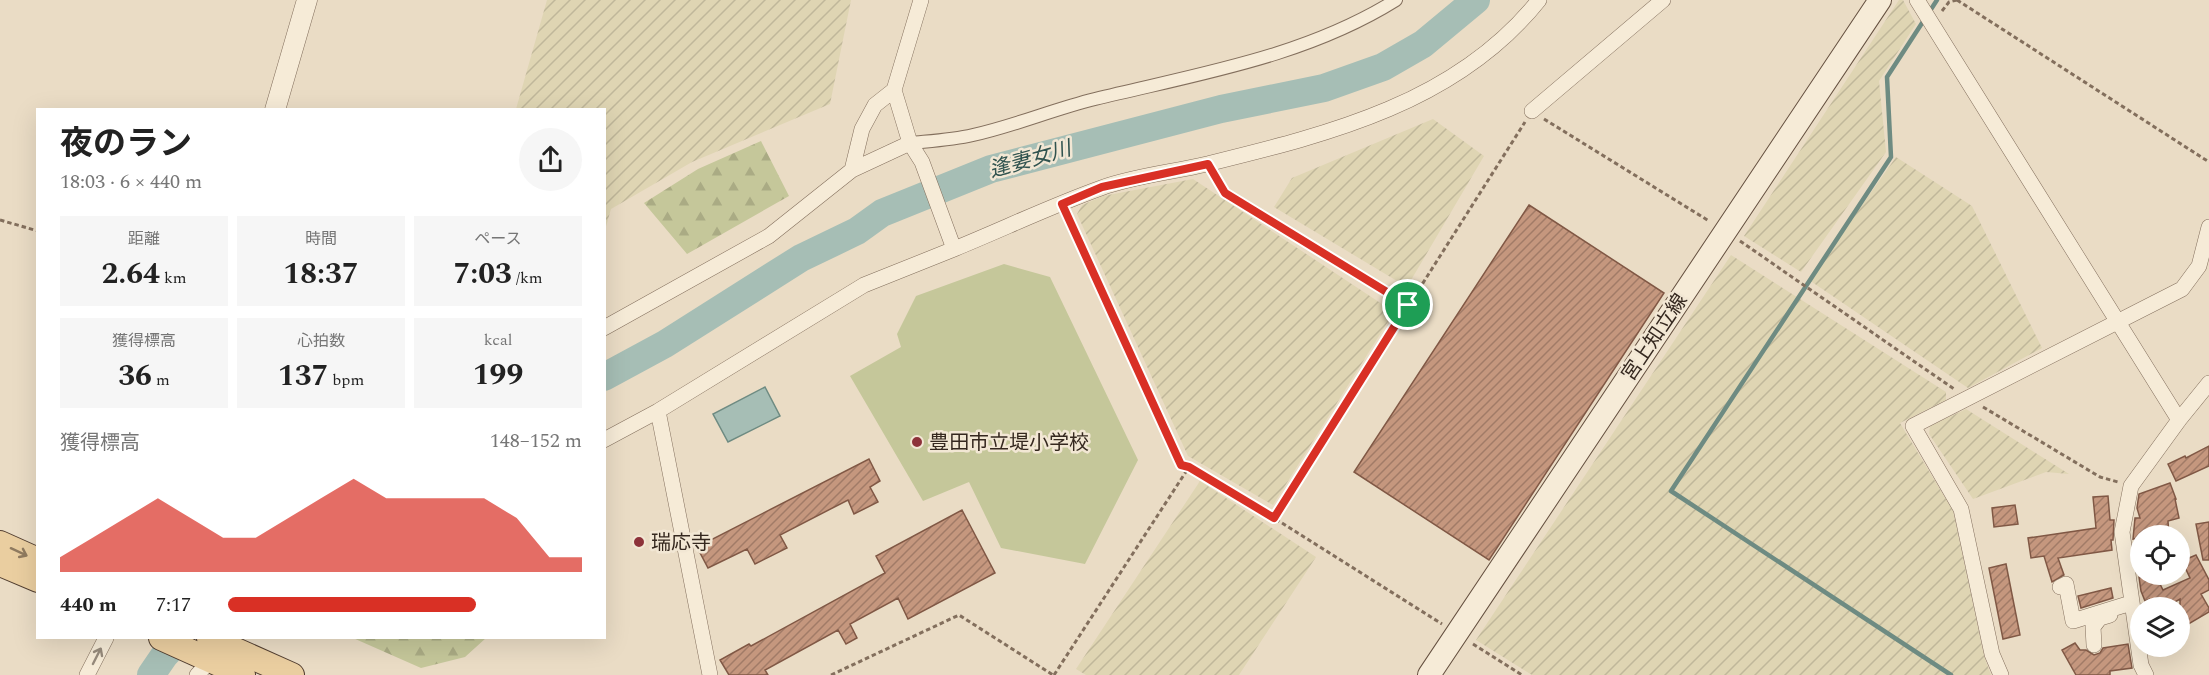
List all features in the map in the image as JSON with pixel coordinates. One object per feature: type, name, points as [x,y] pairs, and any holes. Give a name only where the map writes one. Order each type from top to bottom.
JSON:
[{"type":"main road","name":"宮上知立線","points":[[1429,675],[1880,0]]},
{"type":"main road","points":[[0,543],[36,560]]},
{"type":"main road","points":[[0,564],[36,579]]},
{"type":"main road","points":[[165,639],[217,651],[292,675]]},
{"type":"main road","points":[[217,651],[243,675]]},
{"type":"street","points":[[276,108],[307,0]]},
{"type":"street","points":[[921,0],[894,90],[910,143],[922,162],[952,243]]},
{"type":"street","points":[[606,327],[769,236],[852,170],[910,143],[972,136],[1092,99],[1190,78],[1288,51],[1369,17],[1396,0]]},
{"type":"street","points":[[606,439],[658,411],[864,285],[952,243],[1062,204],[1102,187],[1208,164],[1357,123],[1409,102],[1465,68],[1500,40],[1539,0]]},
{"type":"street","points":[[1917,0],[2179,420]]},
{"type":"street","points":[[1532,111],[1655,3]]},
{"type":"street","points":[[852,170],[862,129],[875,105],[894,90]]},
{"type":"street","points":[[2001,675],[1992,654],[1961,509],[1913,426],[2182,289],[2199,266],[2209,227]]},
{"type":"street","points":[[2132,597],[2122,532],[2131,486],[2209,383]]},
{"type":"street","points":[[658,411],[710,675]]},
{"type":"street","points":[[2060,587],[2066,584],[2073,621],[2130,608]]},
{"type":"street","points":[[2094,645],[2092,627],[2100,618],[2130,608]]},
{"type":"street","points":[[87,675],[105,639]]},
{"type":"street","points":[[2140,657],[2146,675]]},
{"type":"path","points":[[1932,23],[1949,2],[1957,0],[2209,162]]},
{"type":"path","points":[[1274,518],[1532,111],[1725,231],[1968,398],[2100,477],[2131,486]]},
{"type":"path","points":[[1208,164],[1225,193],[1408,305]]},
{"type":"path","points":[[1062,204],[1181,465],[1189,467],[1274,518],[1522,675]]},
{"type":"path","points":[[0,220],[36,230]]},
{"type":"path","points":[[831,675],[959,615],[1054,675],[1189,467]]},
{"type":"shaded area","points":[[547,0],[851,0],[830,104],[692,162],[611,209],[606,226],[606,108],[516,108]]},
{"type":"shaded area","points":[[1899,0],[1903,0],[1916,24],[1879,81],[1886,152],[1801,272],[1744,236]]},
{"type":"shaded area","points":[[1433,119],[1484,156],[1407,287],[1274,207],[1292,178]]},
{"type":"shaded area","points":[[1896,157],[1972,206],[2042,348],[1968,388],[1809,280]]},
{"type":"shaded area","points":[[1193,179],[1394,312],[1273,505],[1188,456],[1077,214],[1082,205],[1103,196]]},
{"type":"shaded area","points":[[1731,255],[1946,392],[1946,400],[1900,423],[1953,511],[1984,656],[1991,675],[1532,675],[1476,640]]},
{"type":"shaded area","points":[[765,387],[780,416],[728,442],[713,414]]},
{"type":"shaded area","points":[[1966,409],[2069,474],[2046,472],[1973,499],[1929,434],[1930,426]]},
{"type":"shaded area","points":[[1200,481],[1316,557],[1239,675],[1086,675],[1076,669]]},
{"type":"green space","points":[[761,141],[789,196],[687,254],[644,203],[698,169]]},
{"type":"green space","points":[[1004,264],[1050,277],[1138,460],[1085,564],[1001,548],[969,482],[923,501],[850,376],[901,347],[897,334],[916,296]]},
{"type":"green space","points":[[355,639],[485,639],[465,657],[421,668]]},
{"type":"building","points":[[1529,205],[1664,293],[1489,560],[1354,472]]},
{"type":"building","points":[[2209,446],[2209,466],[2176,481],[2168,464]]},
{"type":"building","points":[[869,459],[880,481],[870,487],[878,502],[854,514],[848,500],[780,535],[787,548],[755,564],[747,549],[708,568],[697,547]]},
{"type":"building","points":[[2170,483],[2176,499],[2179,518],[2168,521],[2168,525],[2134,525],[2135,518],[2140,518],[2137,508],[2139,494]]},
{"type":"building","points":[[2108,496],[2110,520],[2114,520],[2112,550],[2058,558],[2064,575],[2052,582],[2044,556],[2031,558],[2028,538],[2096,528],[2093,497]]},
{"type":"building","points":[[2015,505],[2018,524],[1994,527],[1992,508]]},
{"type":"building","points":[[962,510],[995,573],[908,619],[898,598],[850,624],[857,638],[846,644],[838,630],[765,670],[768,675],[729,675],[720,660],[749,644],[751,646],[885,573],[876,556]]},
{"type":"building","points":[[2209,522],[2209,560],[2203,560],[2196,524]]},
{"type":"building","points":[[2196,555],[2209,580],[2209,590],[2201,594],[2209,612],[2190,623],[2190,597],[2143,597],[2140,585],[2160,585],[2163,590],[2174,585],[2190,585],[2190,558]]},
{"type":"building","points":[[2006,564],[2020,635],[2003,639],[1989,568]]},
{"type":"building","points":[[2111,588],[2113,598],[2081,608],[2078,596]]},
{"type":"building","points":[[2075,643],[2080,650],[2086,650],[2094,655],[2100,653],[2103,648],[2128,644],[2132,668],[2110,671],[2110,675],[2076,675],[2062,650]]},
{"type":"waterway","name":"逢妻女川","points":[[606,376],[665,344],[801,258],[857,231],[882,213],[991,169],[1221,109],[1324,88],[1383,67],[1423,44],[1476,0]]},
{"type":"waterway","points":[[1937,0],[1887,77],[1891,157],[1671,491],[1951,675]]},
{"type":"waterway","name":"逢妻女川","points":[[151,675],[164,656],[180,639]]},
{"type":"place","name":"豊田市立堤小学校","points":[[917,442]]},
{"type":"place","name":"瑞応寺","points":[[639,542]]},
{"type":"route","points":[[1208,164],[1225,193],[1408,305],[1274,518],[1189,467],[1181,465],[1062,204],[1102,187],[1208,164]]}]
